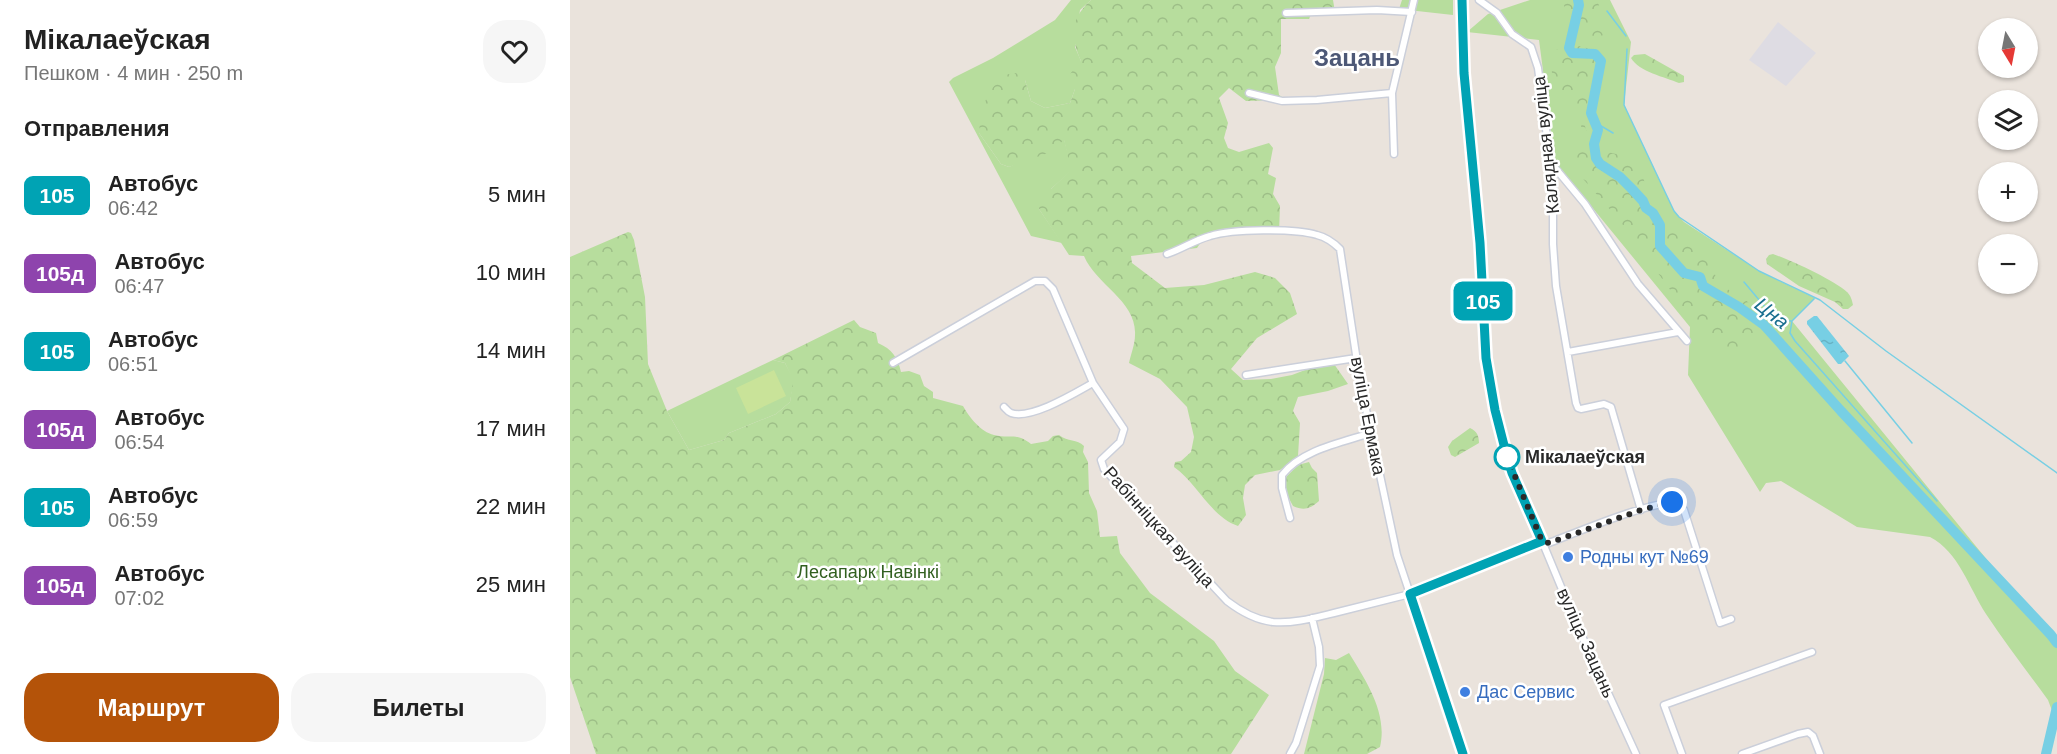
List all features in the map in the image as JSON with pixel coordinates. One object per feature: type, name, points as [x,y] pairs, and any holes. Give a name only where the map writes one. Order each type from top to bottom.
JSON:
[{"type":"street","points":[[1394,154],[1392,93],[1414,0]]},
{"type":"street","name":"вуліца Зацань","points":[[1462,0],[1464,73],[1480,243],[1487,368],[1495,410],[1512,473],[1576,623],[1636,754]]},
{"type":"street","name":"Калядная вуліца","points":[[1479,0],[1497,13],[1512,34],[1531,47],[1538,68],[1551,162],[1556,286],[1578,408],[1585,409],[1604,404],[1611,407],[1641,510]]},
{"type":"street","points":[[1286,13],[1377,10],[1412,12]]},
{"type":"street","points":[[1249,93],[1282,101],[1392,93]]},
{"type":"street","points":[[1551,162],[1585,204],[1638,284],[1687,341]]},
{"type":"street","name":"вуліца Ермака","points":[[1167,254],[1195,241],[1225,232],[1279,231],[1318,235],[1334,243],[1340,249],[1356,358],[1397,555],[1463,754]]},
{"type":"street","name":"Рабінніцкая вуліца","points":[[893,363],[1041,279],[1053,289],[1093,383],[1124,429],[1120,442],[1101,460],[1104,469],[1227,601],[1240,611],[1274,622],[1312,618],[1410,594]]},
{"type":"street","points":[[1568,352],[1678,332]]},
{"type":"street","points":[[1246,375],[1356,358]]},
{"type":"street","points":[[1004,407],[1012,413],[1044,409],[1093,383]]},
{"type":"street","points":[[1290,518],[1281,475],[1290,464],[1308,454],[1371,433]]},
{"type":"street","points":[[1410,594],[1542,541],[1549,543],[1641,510],[1672,502],[1681,505],[1720,623],[1731,619]]},
{"type":"street","points":[[1290,754],[1296,742],[1320,666],[1319,647],[1312,618]]},
{"type":"street","points":[[1682,754],[1664,705],[1812,652]]},
{"type":"street","points":[[1742,754],[1808,732],[1813,736],[1820,754]]},
{"type":"shaded area","points":[[1778,22],[1816,53],[1786,86],[1749,60]]},
{"type":"green space","points":[[1071,0],[1091,0],[1080,10],[1075,47],[1081,61],[1070,103],[1045,108],[1031,101],[1025,80],[979,133],[1001,164],[1009,167],[1064,139],[1072,170],[1051,189],[1039,209],[1062,243],[1031,236],[949,82],[1055,20]]},
{"type":"green space","points":[[1091,0],[1333,0],[1335,12],[1312,12],[1309,19],[1281,19],[1281,53],[1275,67],[1279,95],[1287,100],[1246,101],[1229,88],[1219,98],[1228,123],[1224,138],[1228,148],[1239,152],[1269,143],[1273,148],[1268,174],[1276,178],[1273,194],[1280,206],[1279,233],[1230,229],[1207,233],[1197,248],[1131,256],[1132,263],[1165,288],[1204,285],[1255,272],[1275,278],[1290,293],[1297,314],[1257,338],[1231,369],[1243,380],[1271,379],[1292,375],[1313,367],[1334,364],[1348,384],[1298,397],[1293,411],[1300,423],[1298,456],[1280,470],[1255,475],[1245,485],[1243,498],[1246,515],[1238,526],[1228,522],[1212,508],[1174,467],[1175,462],[1181,461],[1191,452],[1194,437],[1187,407],[1160,379],[1129,363],[1135,335],[1130,312],[1097,276],[1084,256],[1069,255],[1039,209],[1041,189],[1051,189],[1071,170],[1064,140],[1048,153],[1009,167],[1001,164],[979,133],[981,110],[990,91],[1003,75],[1016,73],[1025,80],[1031,101],[1045,108],[1070,103],[1075,89],[1070,74],[1081,61],[1075,44],[1074,28],[1079,14]]},
{"type":"green space","points":[[1402,0],[1453,0],[1453,15],[1399,9]]},
{"type":"green space","points":[[1530,0],[1610,0],[1631,42],[1624,105],[1674,211],[1684,222],[1759,271],[1815,298],[1792,321],[2057,643],[2057,707],[2054,716],[2048,700],[1986,614],[1956,561],[1940,544],[1930,537],[1857,527],[1781,481],[1766,483],[1760,492],[1688,375],[1690,327],[1555,162],[1539,40],[1467,32],[1488,14]]},
{"type":"green space","points":[[1564,0],[1597,0],[1609,33],[1594,36],[1568,30],[1565,27]]},
{"type":"green space","points":[[1580,46],[1593,50],[1595,61],[1595,72],[1585,116],[1585,126],[1589,135],[1609,152],[1629,154],[1643,176],[1648,197],[1671,229],[1692,243],[1713,264],[1717,284],[1743,297],[1762,317],[1763,336],[1749,342],[1740,350],[1725,352],[1706,339],[1620,221],[1578,173],[1576,149],[1585,143],[1578,113],[1564,102],[1555,88],[1552,53],[1555,50]]},
{"type":"green space","points":[[1645,54],[1684,76],[1684,82],[1679,83],[1646,70],[1631,58],[1634,55]]},
{"type":"green space","name":"Лесапарк Навінкі","points":[[628,232],[634,240],[645,297],[648,364],[667,411],[689,450],[724,440],[729,433],[776,414],[790,402],[793,380],[785,363],[773,360],[854,320],[860,327],[876,333],[878,343],[894,354],[901,372],[909,371],[920,375],[924,386],[933,392],[933,398],[963,406],[976,424],[985,431],[1000,436],[1017,437],[1031,444],[1048,441],[1053,436],[1059,435],[1084,446],[1083,452],[1088,462],[1089,493],[1097,511],[1100,537],[1117,536],[1120,553],[1150,593],[1214,641],[1235,671],[1269,695],[1231,754],[596,754],[570,677],[570,257]]},
{"type":"green space","points":[[1773,254],[1841,287],[1849,295],[1853,305],[1848,309],[1843,309],[1835,302],[1799,286],[1767,264],[1766,259]]},
{"type":"green space","points":[[773,360],[785,363],[794,380],[790,402],[776,414],[729,433],[724,440],[689,450],[667,411]]},
{"type":"green space","points":[[774,370],[786,396],[748,414],[736,388]]},
{"type":"green space","points":[[1470,428],[1477,434],[1479,443],[1455,457],[1451,455],[1448,447],[1452,441]]},
{"type":"green space","points":[[1309,462],[1317,473],[1319,501],[1304,509],[1293,506],[1285,491],[1285,478],[1298,465]]},
{"type":"green space","points":[[1349,653],[1368,686],[1378,710],[1382,734],[1380,747],[1367,754],[1304,754],[1324,674],[1325,658],[1336,660]]},
{"type":"water","points":[[1817,316],[1849,356],[1841,364],[1838,364],[1807,324],[1807,321]]},
{"type":"waterway","name":"Цна","points":[[1578,0],[1579,5],[1569,48],[1572,53],[1595,54],[1601,61],[1591,113],[1598,130],[1594,144],[1596,158],[1600,164],[1620,177],[1653,213],[1660,225],[1660,246],[1684,273],[1700,277],[1703,286],[1764,325],[2057,643]]},
{"type":"waterway","points":[[1607,11],[1626,36]]},
{"type":"waterway","points":[[1627,49],[1624,105],[1674,211],[1679,217],[1759,271],[1820,300],[1886,351],[2057,473]]},
{"type":"waterway","points":[[1596,123],[1613,133]]},
{"type":"waterway","points":[[1744,282],[1776,320],[1791,321]]},
{"type":"waterway","points":[[1814,299],[1792,321],[1790,333],[1937,501]]},
{"type":"waterway","points":[[1845,361],[1912,443]]},
{"type":"waterway","name":"Цна","points":[[2046,754],[2057,707]]},
{"type":"bus line","name":"105","points":[[1462,0],[1464,73],[1480,243],[1486,358],[1490,386],[1512,473],[1542,541],[1410,594],[1463,754]]},
{"type":"place","name":"Мікалаеўская","points":[[1507,457]]},
{"type":"place","name":"Родны кут №69","points":[[1568,557]]},
{"type":"place","name":"Дас Сервис","points":[[1465,692]]},
{"type":"district","name":"Зацань","points":[[1357,57]]},
{"type":"route","points":[[1507,457],[1542,541],[1549,543],[1641,510],[1672,502]]}]
